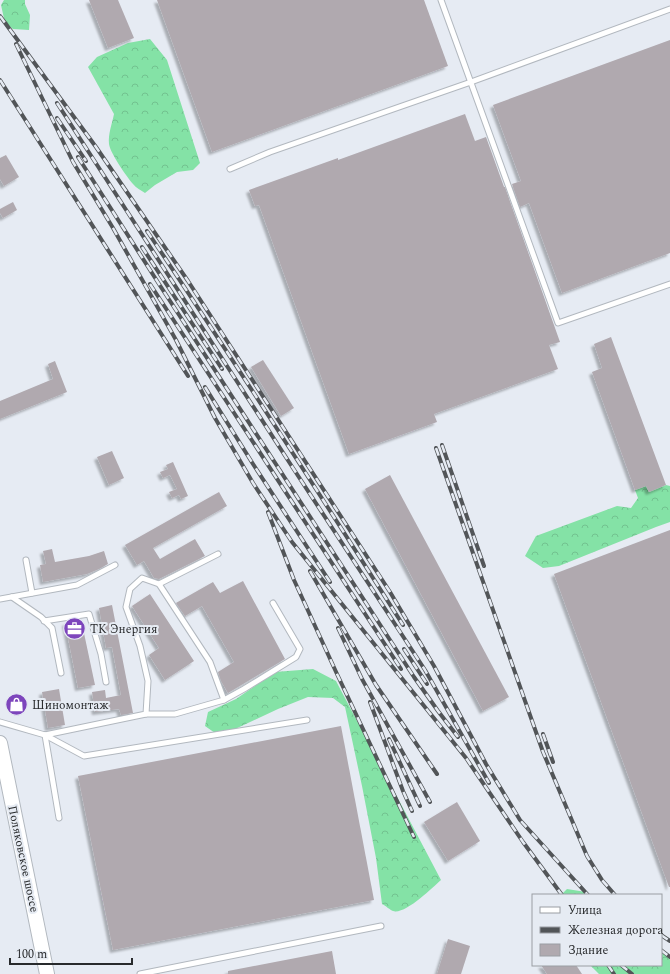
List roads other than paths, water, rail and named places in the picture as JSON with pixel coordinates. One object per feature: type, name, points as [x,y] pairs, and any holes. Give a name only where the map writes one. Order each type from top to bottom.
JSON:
[{"type":"main road","name":"Поляковское шоссе","points":[[0,744],[47,974]]},
{"type":"lane","points":[[441,0],[558,323],[670,284]]},
{"type":"lane","points":[[230,169],[270,152],[471,82],[670,9]]},
{"type":"lane","points":[[159,584],[218,554]]},
{"type":"lane","points":[[26,560],[32,593]]},
{"type":"lane","points":[[0,599],[77,585],[115,565]]},
{"type":"lane","points":[[146,714],[148,681],[140,646],[126,607],[130,589],[142,578],[159,584],[210,662],[224,700]]},
{"type":"lane","points":[[12,596],[44,620],[52,628],[61,673]]},
{"type":"lane","points":[[45,735],[146,714],[175,714],[224,700],[244,689],[296,657],[300,649],[273,603]]},
{"type":"lane","points":[[44,620],[89,614],[101,654],[106,682]]},
{"type":"lane","points":[[0,722],[45,735],[84,756],[307,720]]},
{"type":"lane","points":[[45,735],[60,818]]},
{"type":"lane","points":[[140,974],[381,926]]},
{"type":"railway","points":[[0,16],[96,147],[188,281],[390,592],[434,666],[486,764],[520,820],[587,894]]},
{"type":"railway","points":[[16,44],[73,162],[113,228],[176,340],[215,418],[253,483],[292,542],[466,758],[523,842],[561,894]]},
{"type":"railway","points":[[0,80],[188,376]]},
{"type":"railway","points":[[57,103],[425,670],[489,783]]},
{"type":"railway","points":[[57,118],[86,161]]},
{"type":"railway","points":[[78,157],[414,677],[458,737]]},
{"type":"railway","points":[[147,231],[276,427],[403,625]]},
{"type":"railway","points":[[142,247],[222,369]]},
{"type":"railway","points":[[150,284],[401,669]]},
{"type":"railway","points":[[205,387],[330,582]]},
{"type":"railway","points":[[442,445],[484,566]]},
{"type":"railway","points":[[436,448],[543,752],[587,856],[602,880],[614,894]]},
{"type":"railway","points":[[268,512],[294,580],[414,837]]},
{"type":"railway","points":[[310,571],[376,685],[437,774]]},
{"type":"railway","points":[[338,628],[362,679],[430,802]]},
{"type":"railway","points":[[404,649],[427,684]]},
{"type":"railway","points":[[370,702],[403,791],[412,811]]},
{"type":"railway","points":[[543,734],[553,762]]},
{"type":"railway","points":[[389,739],[420,806]]},
{"type":"railway","points":[[662,936],[670,941]]},
{"type":"railway","points":[[662,951],[670,957]]},
{"type":"railway","points":[[609,966],[614,974]]},
{"type":"railway","points":[[622,966],[632,974]]},
{"type":"place","name":"ТК Энергия","points":[[75,629]]},
{"type":"place","name":"Шиномонтаж","points":[[16,705]]}]
